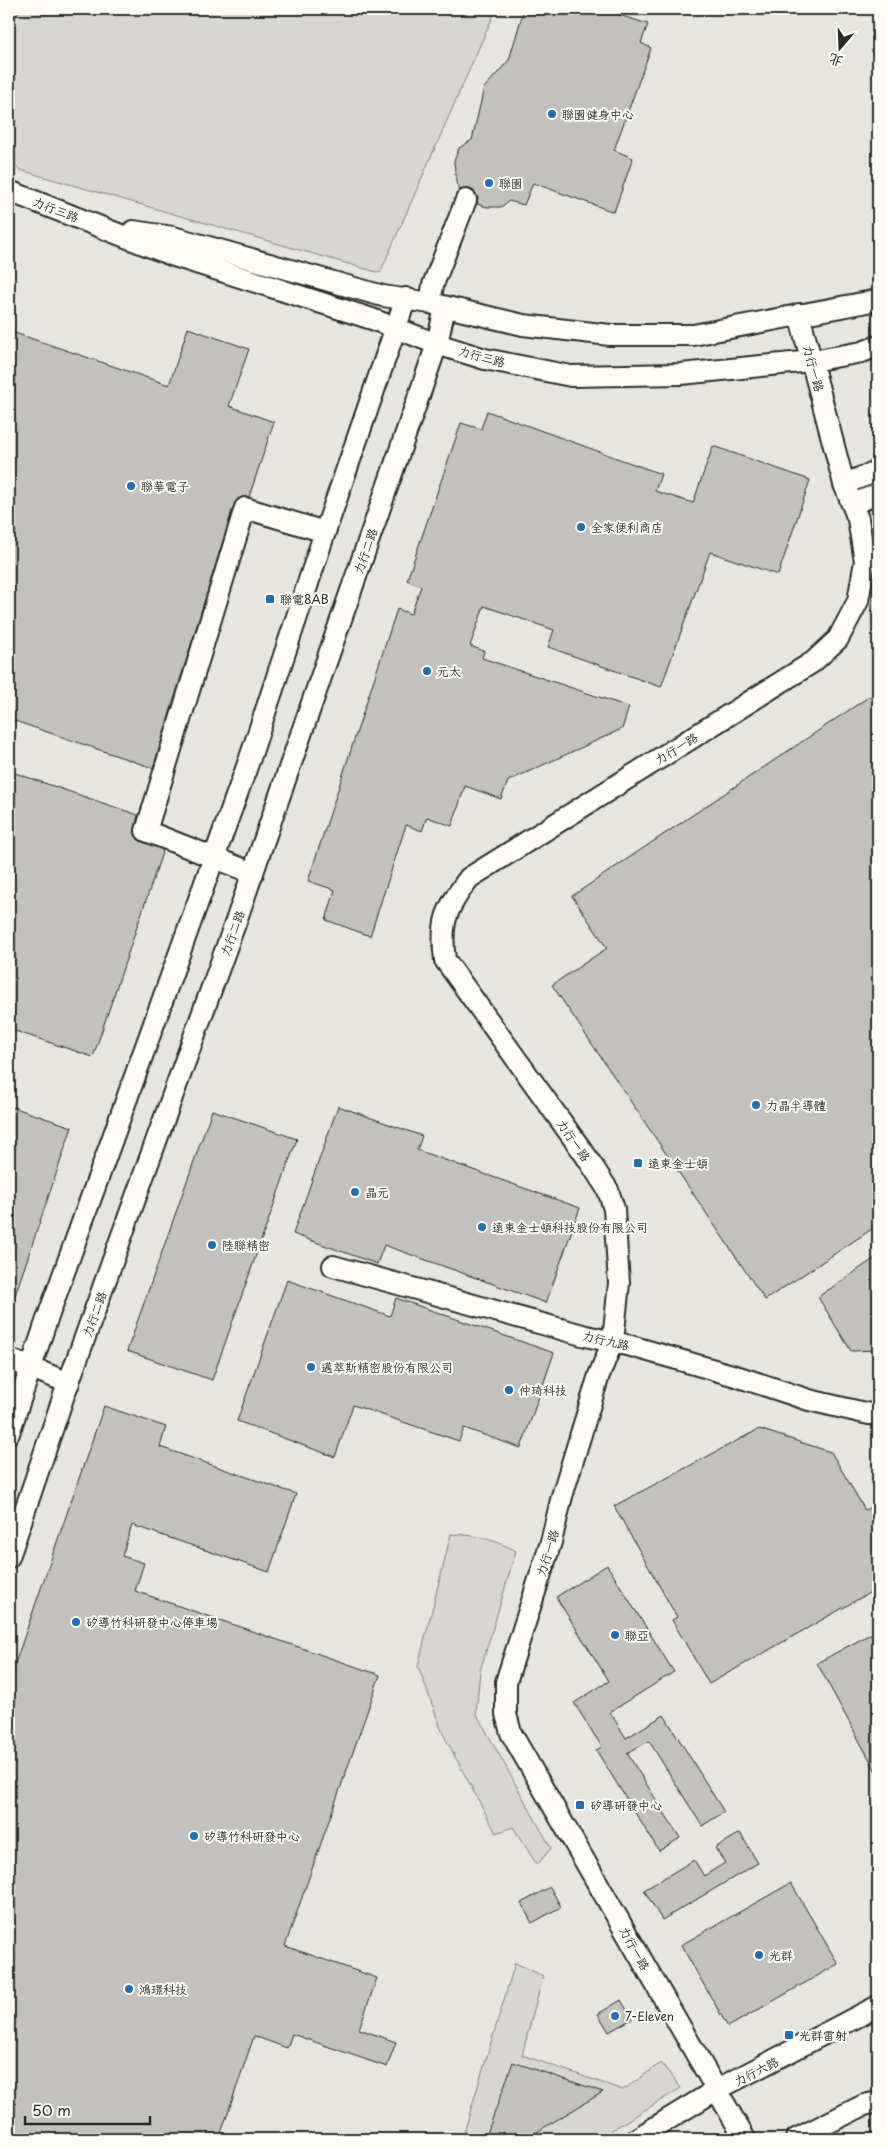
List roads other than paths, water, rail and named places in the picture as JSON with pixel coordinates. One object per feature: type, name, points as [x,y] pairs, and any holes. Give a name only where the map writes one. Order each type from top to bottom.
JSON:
[{"type":"street","name":"力行三路","points":[[9,191],[102,226],[174,256],[372,319],[437,344],[485,359],[571,376],[681,374],[812,362],[862,352],[878,346]]},
{"type":"street","name":"力行二路","points":[[9,1557],[69,1383],[252,873],[437,344],[437,305],[434,285],[466,200]]},
{"type":"street","name":"力行三路","points":[[102,226],[173,237],[383,296],[406,298],[523,325],[610,335],[693,335],[799,314],[828,311],[878,300]]},
{"type":"street","points":[[9,1433],[250,758],[325,532],[406,298]]},
{"type":"street","name":"力行一路","points":[[745,2139],[511,1733],[506,1714],[506,1682],[551,1542],[562,1496],[613,1341],[619,1283],[614,1209],[608,1190],[586,1156],[445,960],[442,940],[445,917],[455,897],[469,878],[813,662],[838,639],[858,601],[865,561],[858,519],[844,484],[799,314]]},
{"type":"street","points":[[844,484],[878,472]]},
{"type":"street","points":[[852,504],[878,494]]},
{"type":"street","points":[[252,873],[146,831],[245,508],[325,532]]},
{"type":"street","name":"力行九路","points":[[333,1266],[586,1336],[613,1341],[739,1377],[809,1400],[869,1414],[878,1413]]},
{"type":"street","points":[[9,1360],[69,1383]]},
{"type":"street","name":"力行六路","points":[[636,2139],[716,2090],[878,2006]]},
{"type":"street","points":[[796,2139],[864,2105],[878,2102]]},
{"type":"place","name":"聯園健身中心","points":[[552,114]]},
{"type":"place","name":"聯園","points":[[489,183]]},
{"type":"place","name":"聯華電子","points":[[131,486]]},
{"type":"place","name":"全家便利商店","points":[[581,527]]},
{"type":"place","name":"聯電8AB","points":[[270,599]]},
{"type":"place","name":"元太","points":[[427,671]]},
{"type":"place","name":"力晶半導體","points":[[756,1105]]},
{"type":"place","name":"遠東金士頓","points":[[638,1163]]},
{"type":"place","name":"晶元","points":[[355,1192]]},
{"type":"place","name":"遠東金士頓科技股份有限公司","points":[[482,1227]]},
{"type":"place","name":"陸聯精密","points":[[212,1245]]},
{"type":"place","name":"邁萃斯精密股份有限公司","points":[[311,1367]]},
{"type":"place","name":"仲琦科技","points":[[509,1390]]},
{"type":"place","name":"矽導竹科研發中心停車場","points":[[76,1622]]},
{"type":"place","name":"聯亞","points":[[615,1635]]},
{"type":"place","name":"矽導研發中心","points":[[580,1805]]},
{"type":"place","name":"矽導竹科研發中心","points":[[194,1836]]},
{"type":"place","name":"光群","points":[[759,1955]]},
{"type":"place","name":"鴻璟科技","points":[[129,1989]]},
{"type":"place","name":"7-Eleven","points":[[615,2016]]},
{"type":"place","name":"光群雷射","points":[[789,2035]]}]
